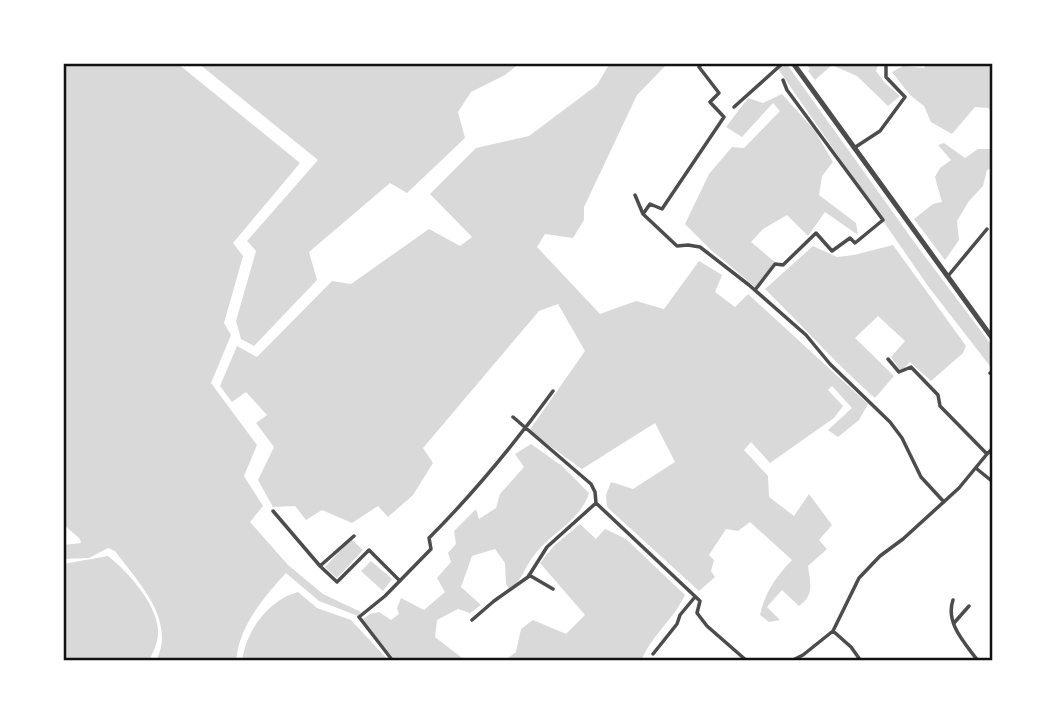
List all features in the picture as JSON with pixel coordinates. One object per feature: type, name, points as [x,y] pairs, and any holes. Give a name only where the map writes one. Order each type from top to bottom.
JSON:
[{"type":"street","points":[[643,214],[650,204],[662,209],[724,117],[710,102],[719,93],[699,67],[702,63]]},
{"type":"street","points":[[772,63],[776,69]]},
{"type":"street","points":[[734,107],[783,63]]},
{"type":"street","points":[[793,63],[993,339]]},
{"type":"street","points":[[854,148],[880,131],[905,97],[886,78],[886,63]]},
{"type":"street","points":[[755,290],[775,264],[783,265],[816,233],[832,251],[850,238],[855,243],[883,220],[787,90],[783,80]]},
{"type":"street","points":[[635,195],[643,214],[677,246],[701,247],[806,335],[830,364],[890,422],[902,438],[921,477],[944,502]]},
{"type":"street","points":[[947,277],[987,229]]},
{"type":"street","points":[[888,359],[899,372],[911,367],[938,395],[940,406],[988,454]]},
{"type":"street","points":[[393,661],[359,617],[431,550],[429,538],[465,502],[526,428],[552,391]]},
{"type":"street","points":[[513,417],[591,484],[596,492],[596,503],[700,601],[697,613],[704,622],[747,661]]},
{"type":"street","points":[[795,660],[833,631],[859,578],[880,556],[944,502],[977,469],[993,448]]},
{"type":"street","points":[[977,469],[993,482]]},
{"type":"street","points":[[472,620],[528,575],[547,547],[596,503]]},
{"type":"street","points":[[273,511],[337,582],[369,551],[400,581]]},
{"type":"street","points":[[320,566],[354,536]]},
{"type":"street","points":[[528,575],[553,589]]},
{"type":"street","points":[[653,654],[695,597]]},
{"type":"street","points":[[953,600],[950,606],[955,629],[978,661]]},
{"type":"street","points":[[954,623],[969,606]]},
{"type":"street","points":[[833,631],[851,647],[861,661]]},
{"type":"shaded area","points":[[63,63],[177,63],[300,163],[233,243],[243,256],[224,323],[231,335],[211,383],[257,445],[244,476],[263,506],[250,522],[288,565],[323,594],[361,612],[358,616],[319,601],[286,573],[247,624],[236,661],[156,661],[162,631],[158,617],[144,589],[115,551],[108,548],[89,558],[63,559],[63,545],[81,543],[63,524]]},
{"type":"shaded area","points":[[198,63],[520,63],[505,75],[471,92],[458,112],[465,138],[407,193],[390,183],[309,252],[317,280],[254,346],[241,339],[236,321],[256,251],[247,241],[318,160]]},
{"type":"shaded area","points":[[610,63],[668,63],[637,95],[584,207],[584,220],[573,238],[545,234],[537,247],[600,314],[636,301],[664,309],[699,261],[722,275],[715,292],[735,307],[748,294],[868,404],[859,420],[838,437],[828,430],[852,408],[832,386],[828,390],[843,406],[834,418],[770,463],[751,442],[744,450],[768,476],[769,497],[794,516],[809,494],[832,525],[819,540],[827,549],[808,566],[810,588],[804,602],[799,606],[782,590],[767,607],[780,620],[769,622],[760,615],[772,585],[792,560],[750,522],[738,531],[726,529],[709,555],[714,560],[711,571],[715,577],[699,591],[607,507],[606,495],[611,482],[633,489],[675,462],[655,423],[582,469],[529,431],[585,351],[558,304],[539,311],[423,448],[433,463],[413,495],[388,517],[378,506],[352,523],[322,510],[306,520],[295,506],[273,507],[258,480],[274,447],[256,423],[267,415],[246,392],[232,402],[220,386],[237,346],[257,357],[332,281],[351,284],[429,229],[460,246],[472,237],[430,194],[476,148],[529,136],[597,85]]},
{"type":"shaded area","points":[[774,63],[786,63],[993,347],[993,370],[928,286]]},
{"type":"shaded area","points":[[806,63],[881,63],[876,71],[900,96],[888,106],[857,76],[832,65],[815,80]]},
{"type":"shaded area","points":[[927,63],[993,63],[993,113],[988,108],[975,107],[952,134],[931,122],[924,106],[910,95],[892,72],[903,66],[924,68]]},
{"type":"shaded area","points":[[782,94],[815,131],[833,162],[822,176],[819,195],[856,223],[858,235],[825,212],[808,236],[787,215],[763,229],[751,242],[775,262],[755,287],[685,224],[709,174],[732,147],[744,148],[780,111],[773,103],[742,137],[726,127],[748,98],[763,103]]},
{"type":"shaded area","points":[[944,143],[965,158],[978,149],[990,149],[993,145],[993,168],[987,170],[983,186],[969,201],[957,221],[959,240],[945,260],[914,219],[933,204],[942,202],[935,177],[940,168],[951,160],[938,145]]},
{"type":"shaded area","points":[[893,245],[966,346],[963,353],[931,381],[910,362],[901,371],[891,357],[905,341],[878,316],[855,338],[894,376],[875,398],[765,289],[813,246],[837,257]]},
{"type":"shaded area","points":[[531,444],[562,466],[589,493],[580,511],[535,554],[510,590],[506,584],[505,563],[495,549],[472,556],[461,587],[481,605],[470,613],[458,609],[437,620],[435,637],[466,661],[396,661],[362,620],[379,612],[391,620],[399,614],[397,608],[401,598],[424,610],[445,592],[437,578],[451,562],[448,553],[456,544],[454,531],[476,509],[479,519],[496,508],[500,494],[524,467],[515,454]]},
{"type":"shaded area","points":[[580,524],[596,539],[605,529],[626,539],[685,595],[641,661],[504,661],[516,652],[521,629],[533,620],[566,634],[585,615],[540,563],[555,545]]},
{"type":"shaded area","points":[[351,539],[363,550],[337,578],[325,567]]},
{"type":"shaded area","points":[[108,556],[132,579],[146,598],[156,619],[158,638],[149,661],[63,661],[63,564]]},
{"type":"shaded area","points":[[371,561],[392,579],[383,591],[361,571]]},
{"type":"shaded area","points":[[298,592],[317,608],[351,620],[389,661],[242,661],[248,639],[260,618],[277,602]]}]
